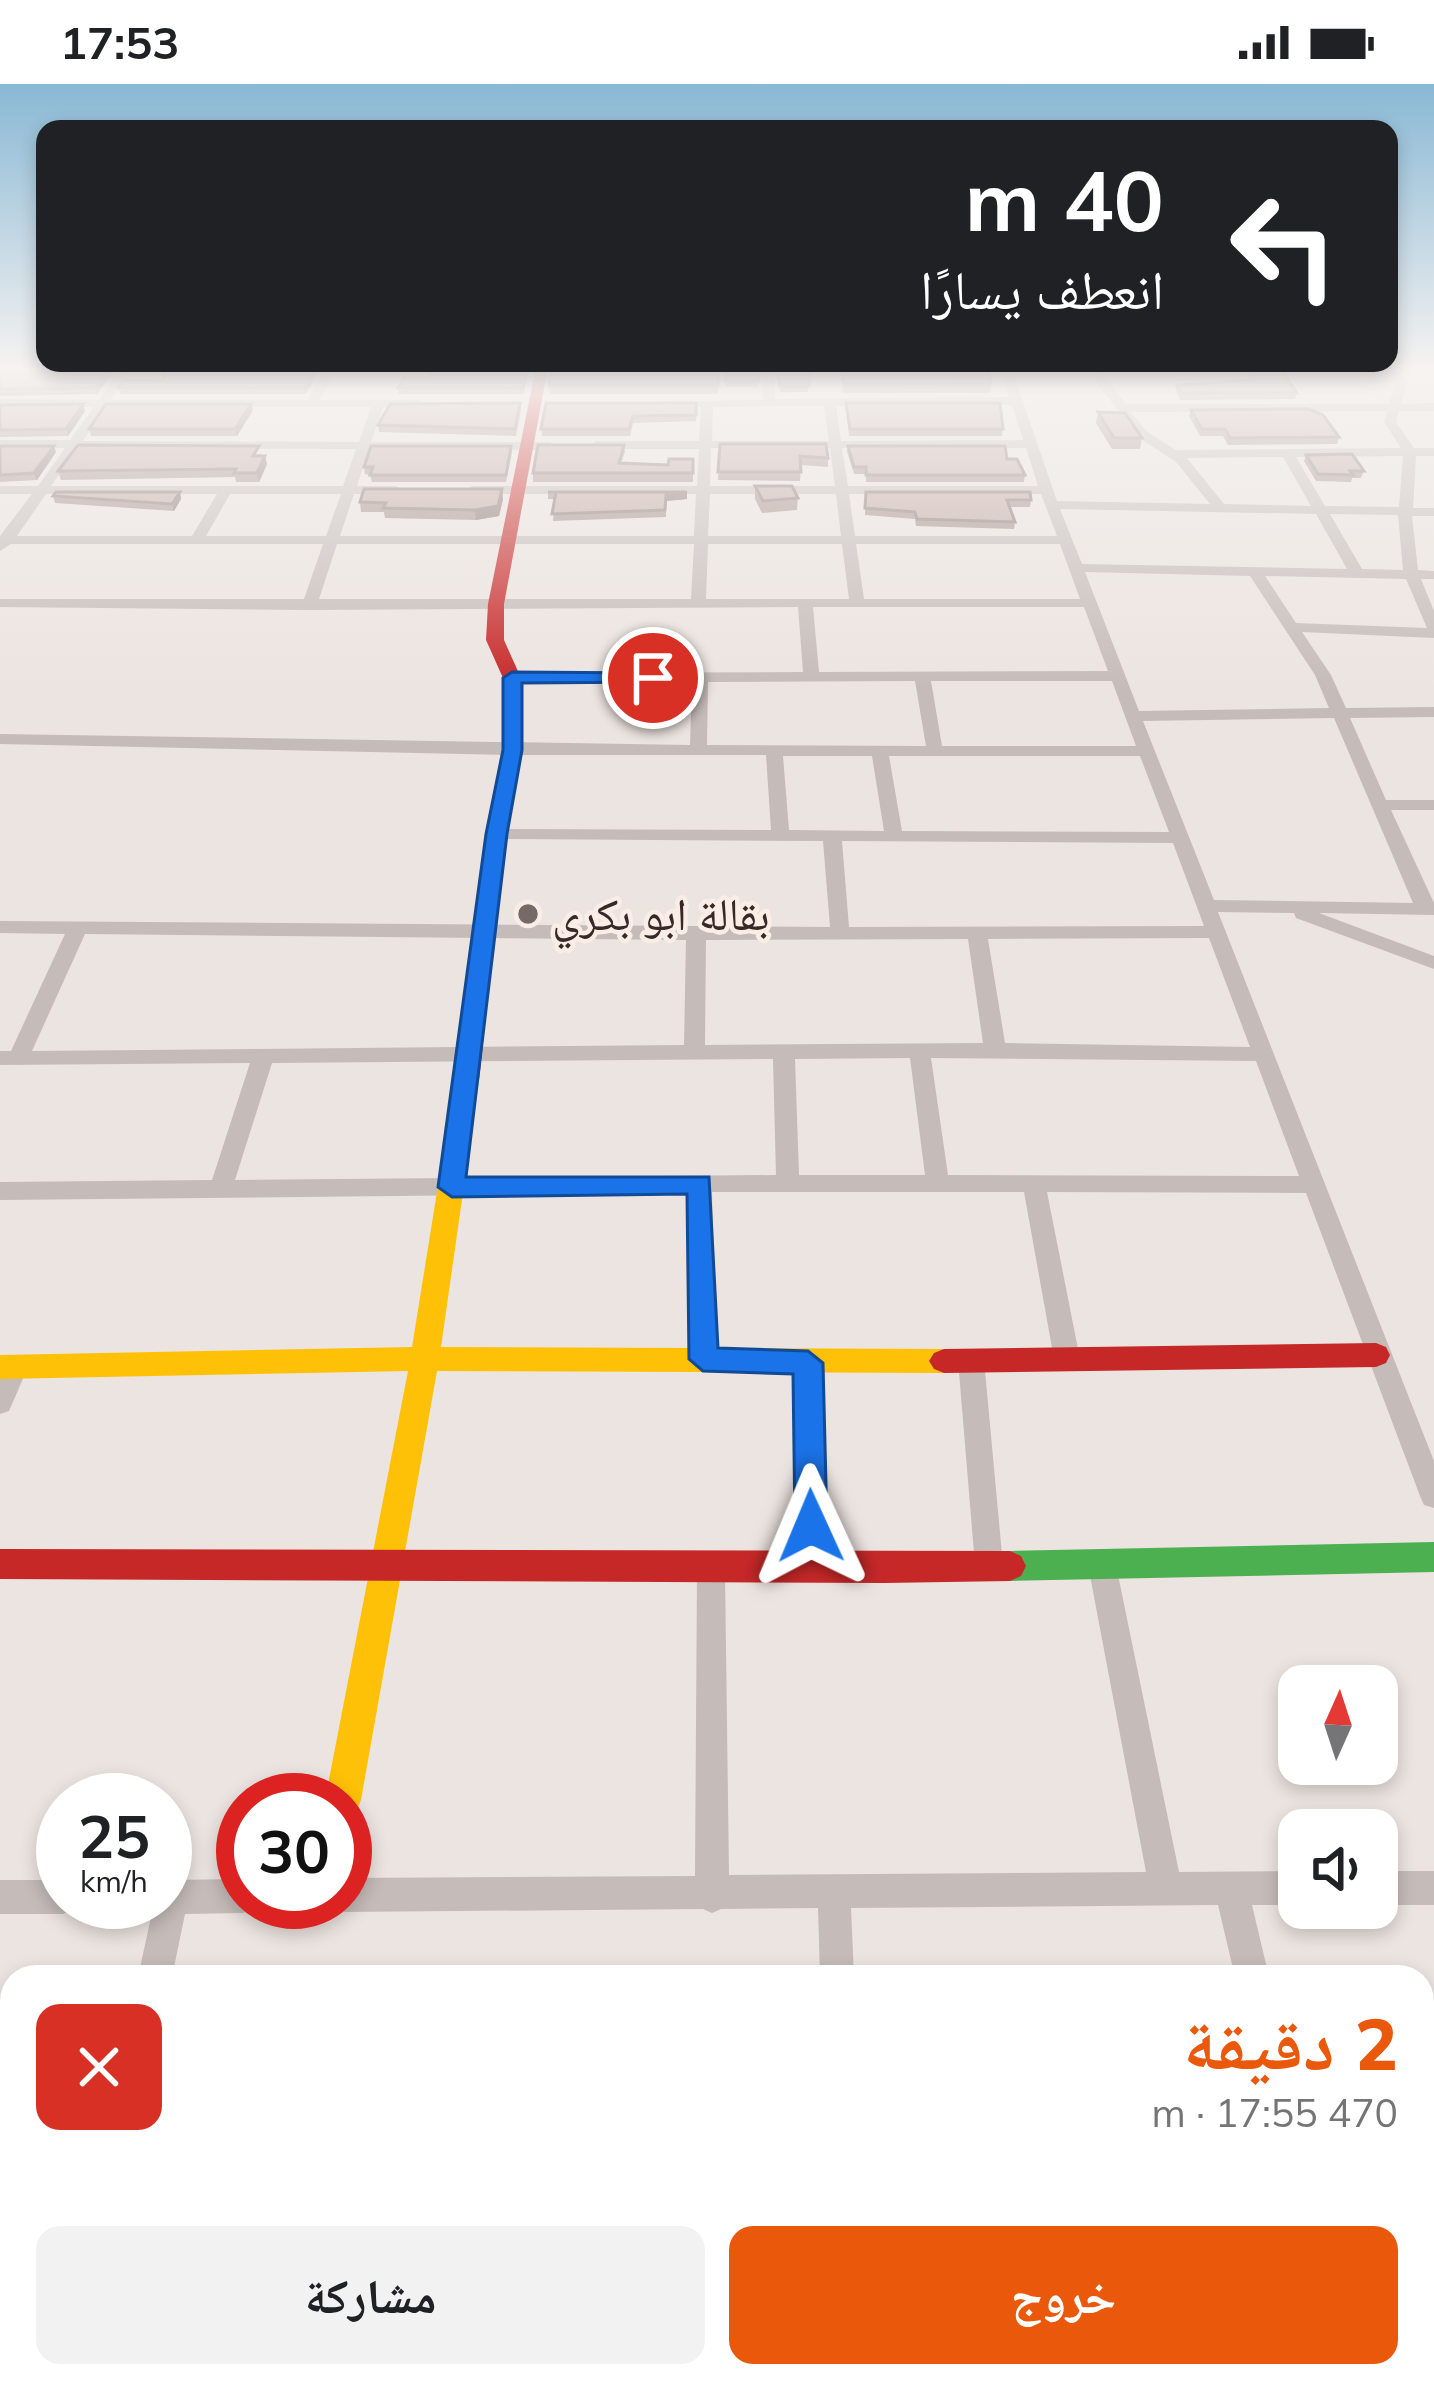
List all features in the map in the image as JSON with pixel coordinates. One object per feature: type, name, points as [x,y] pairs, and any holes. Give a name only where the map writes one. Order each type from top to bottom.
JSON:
[{"type":"street","points":[[2,543],[54,474]]},
{"type":"street","points":[[309,606],[358,474]]},
{"type":"street","points":[[348,1773],[452,1187],[496,834],[513,750],[512,678],[495,640],[496,604],[518,474]]},
{"type":"street","points":[[698,604],[703,474]]},
{"type":"street","points":[[839,474],[857,604]]},
{"type":"street","points":[[1041,474],[1434,1496]]},
{"type":"street","points":[[1191,474],[1220,508]]},
{"type":"street","points":[[1299,474],[1357,573]]},
{"type":"street","points":[[1294,627],[1434,630],[1410,574],[1410,474]]},
{"type":"street","points":[[0,490],[422,490]]},
{"type":"street","points":[[197,540],[226,490]]},
{"type":"street","points":[[445,490],[842,490],[1220,508],[1434,512]]},
{"type":"street","points":[[2,543],[1065,540]]},
{"type":"street","points":[[1078,568],[1434,575]]},
{"type":"street","points":[[1211,906],[1430,909],[1294,627],[1254,571]]},
{"type":"street","points":[[0,603],[1092,603]]},
{"type":"street","points":[[806,604],[811,677]]},
{"type":"street","points":[[512,678],[1119,676]]},
{"type":"street","points":[[922,677],[935,751]]},
{"type":"street","points":[[698,751],[700,678]]},
{"type":"street","points":[[1135,716],[1434,712]]},
{"type":"street","points":[[0,740],[513,750],[1149,751]]},
{"type":"street","points":[[774,750],[780,836]]},
{"type":"street","points":[[880,751],[894,837]]},
{"type":"street","points":[[1378,805],[1434,805]]},
{"type":"street","points":[[496,834],[1181,838]]},
{"type":"street","points":[[832,837],[840,932]]},
{"type":"street","points":[[1284,906],[1434,963]]},
{"type":"street","points":[[0,927],[696,934],[1219,932]]},
{"type":"street","points":[[78,927],[9,1058],[995,1050],[1263,1054]]},
{"type":"street","points":[[977,932],[995,1050]]},
{"type":"street","points":[[694,1053],[696,934]]},
{"type":"street","points":[[920,1052],[938,1185]]},
{"type":"street","points":[[221,1189],[264,1053]]},
{"type":"street","points":[[784,1053],[788,1183]]},
{"type":"street","points":[[0,1191],[788,1183],[1312,1185]]},
{"type":"street","points":[[700,1184],[703,1359]]},
{"type":"street","points":[[1034,1186],[1067,1359]]},
{"type":"street","points":[[0,1403],[8,1367],[424,1359],[808,1363],[1376,1355]]},
{"type":"street","points":[[971,1360],[989,1565]]},
{"type":"street","points":[[808,1363],[812,1568]]},
{"type":"street","points":[[0,1564],[385,1564],[711,1572],[1434,1557]]},
{"type":"street","points":[[1102,1565],[1166,1888]]},
{"type":"street","points":[[711,1572],[712,1896]]},
{"type":"street","points":[[1231,1888],[1249,1965]]},
{"type":"street","points":[[372,1895],[1278,1888]]},
{"type":"street","points":[[1398,1888],[1434,1888]]},
{"type":"street","points":[[834,1895],[837,1965]]},
{"type":"street","points":[[0,1897],[36,1897]]},
{"type":"street","points":[[157,1965],[163,1929]]},
{"type":"building","points":[[755,486],[792,486],[798,498],[763,501]]},
{"type":"building","points":[[364,489],[502,489],[498,506],[475,510],[383,508],[386,503],[360,502]]},
{"type":"building","points":[[56,492],[180,492],[172,504],[53,496]]},
{"type":"building","points":[[556,492],[687,492],[666,494],[665,510],[552,514]]},
{"type":"building","points":[[866,492],[1030,492],[1031,500],[1007,500],[1015,522],[917,519],[915,512],[865,508]]},
{"type":"traffic: fast","points":[[1010,1566],[1434,1557]]},
{"type":"traffic: slow","points":[[348,1773],[425,1359],[467,1080]]},
{"type":"traffic: slow","points":[[0,1367],[425,1359],[944,1361]]},
{"type":"traffic: jam","points":[[467,1080],[496,834],[513,750],[512,678],[495,640],[496,604],[521,474]]},
{"type":"traffic: jam","points":[[944,1361],[1376,1355]]},
{"type":"traffic: jam","points":[[0,1564],[1010,1566]]},
{"type":"place","name":"بقالة ابو بكري","points":[[528,914]]},
{"type":"route","points":[[653,678],[512,678],[513,750],[496,834],[452,1187],[700,1184],[703,1359],[808,1363],[811,1526]]}]
